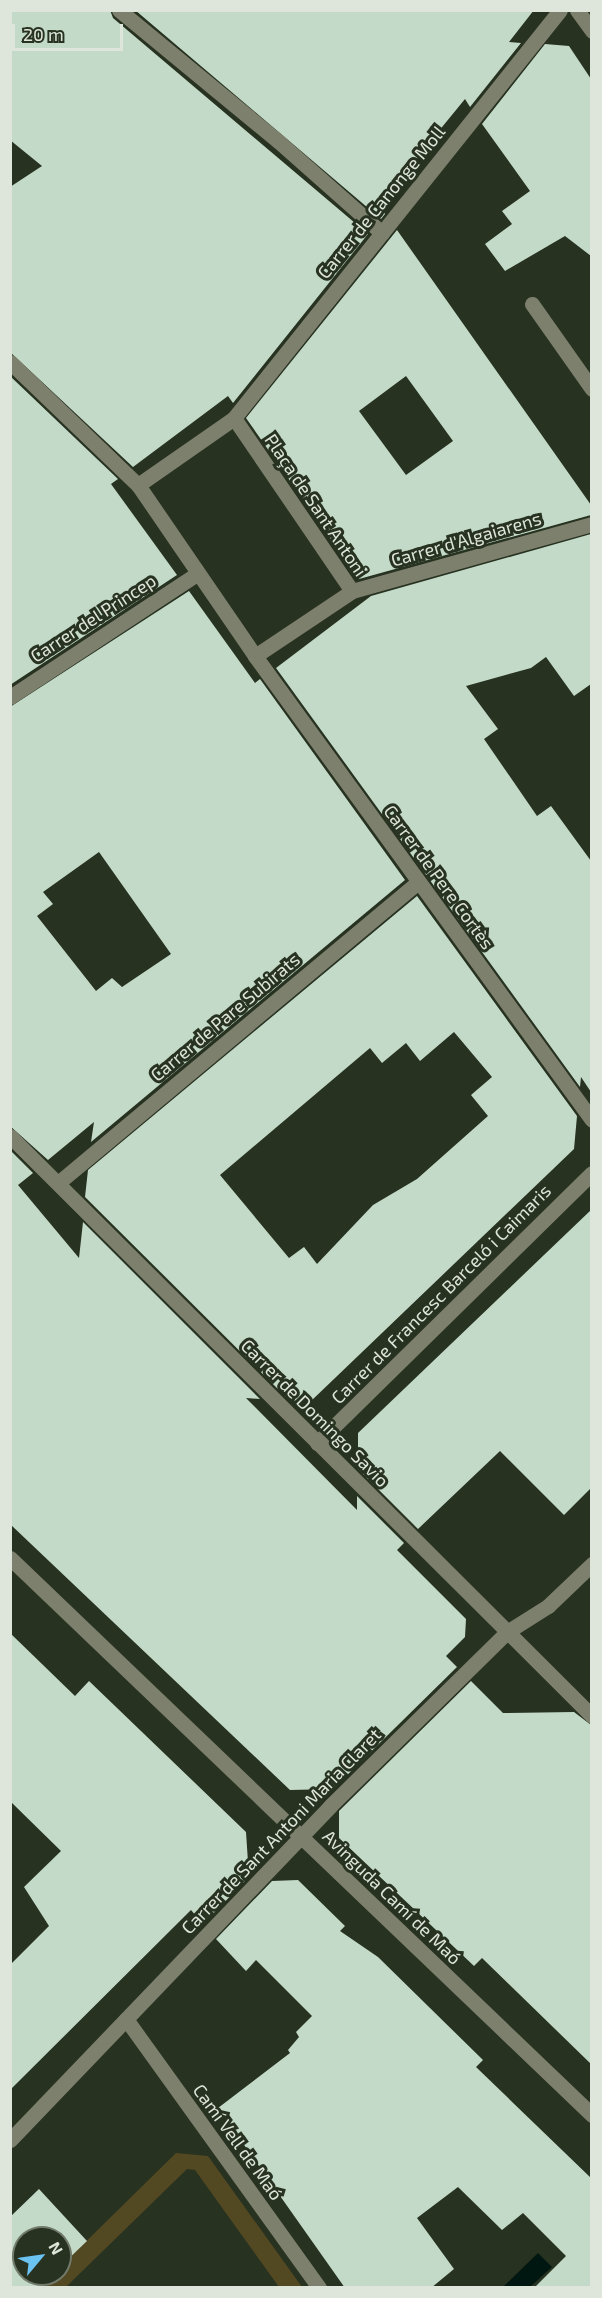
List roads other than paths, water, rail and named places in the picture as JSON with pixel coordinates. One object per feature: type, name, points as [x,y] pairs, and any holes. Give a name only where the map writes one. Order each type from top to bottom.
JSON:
[{"type":"street","points":[[119,10],[278,141],[382,233]]},
{"type":"street","name":"Carrer de Canonge Moll","points":[[234,418],[560,10]]},
{"type":"street","points":[[577,10],[591,31]]},
{"type":"street","points":[[532,304],[591,388]]},
{"type":"street","points":[[10,362],[138,485],[255,656]]},
{"type":"street","points":[[138,485],[234,418]]},
{"type":"street","name":"Plaça de Sant Antoni","points":[[234,418],[352,591],[255,656]]},
{"type":"street","name":"Carrer d'Algaiarens","points":[[352,591],[591,524]]},
{"type":"street","name":"Carrer del Princep","points":[[10,697],[198,573]]},
{"type":"street","name":"Carrer de Pere Cortès","points":[[255,656],[591,1120]]},
{"type":"street","name":"Carrer de Pare Subirats","points":[[58,1183],[418,882]]},
{"type":"street","name":"Carrer de Domingo Savio","points":[[10,1136],[591,1716]]},
{"type":"street","name":"Carrer de Francesc Barceló i Caimaris","points":[[318,1443],[591,1173]]},
{"type":"street","name":"Avinguda Camí de Maó","points":[[10,1558],[591,2115]]},
{"type":"street","name":"Carrer de Sant Antoni Maria Claret","points":[[10,2140],[301,1836],[507,1632],[548,1606],[591,1564]]},
{"type":"street","name":"Camí Vell de Maó","points":[[126,2019],[319,2288]]},
{"type":"water","points":[[538,2253],[552,2267],[530,2287],[503,2287]]}]
